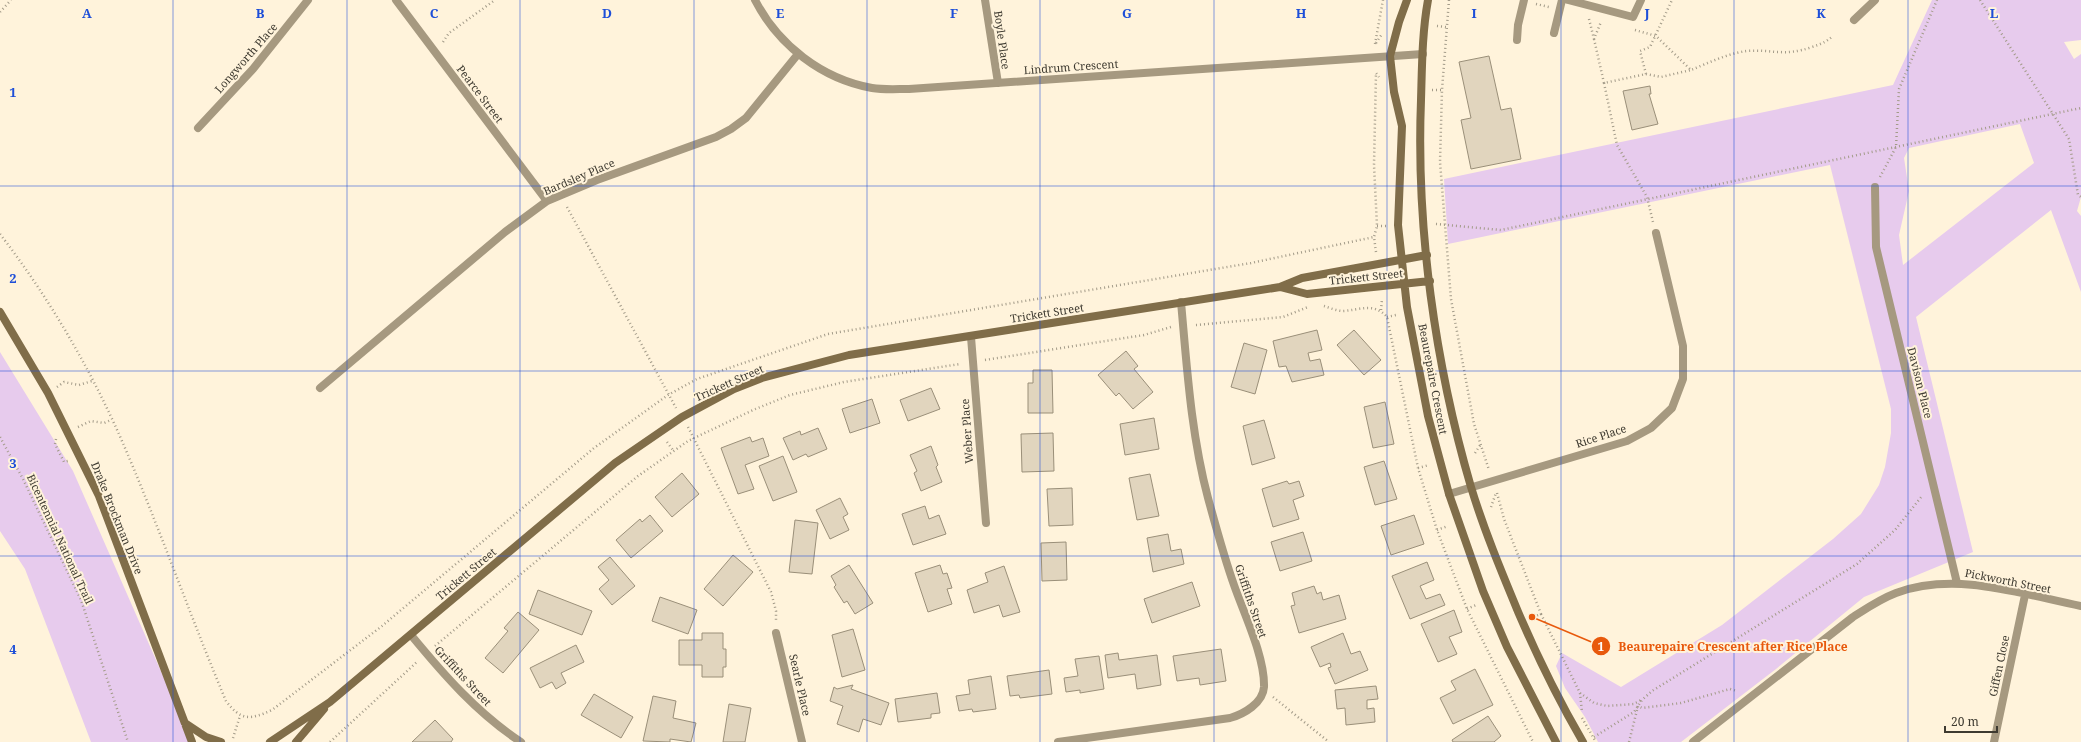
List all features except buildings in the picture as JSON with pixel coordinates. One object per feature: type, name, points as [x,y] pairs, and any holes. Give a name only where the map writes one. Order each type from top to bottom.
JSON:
[{"type":"street","name":"Longworth Place","points":[[198,128],[253,69],[308,0]]},
{"type":"street","name":"Pearce Street","points":[[396,0],[546,201]]},
{"type":"street","name":"Lindrum Crescent","points":[[755,0],[771,27],[798,54],[827,72],[850,82],[873,88],[909,89],[1423,54]]},
{"type":"street","name":"Boyle Place","points":[[985,0],[998,83]]},
{"type":"street","name":"Beaurepaire Crescent","points":[[1407,0],[1399,22],[1390,56],[1394,92],[1402,126],[1398,225],[1409,314],[1428,416],[1449,494],[1483,591],[1507,647],[1554,739]]},
{"type":"street","name":"Beaurepaire Crescent","points":[[1428,0],[1423,54],[1420,139],[1422,225],[1446,387],[1471,488],[1501,572],[1536,654],[1572,724],[1586,741]]},
{"type":"street","points":[[1517,40],[1518,25],[1524,0]]},
{"type":"street","points":[[1554,33],[1562,0]]},
{"type":"street","points":[[1568,0],[1633,17],[1641,0]]},
{"type":"street","points":[[1854,20],[1875,0]]},
{"type":"street","name":"Bardsley Place","points":[[320,388],[505,232],[546,201],[596,180],[716,137],[731,129],[746,118],[798,54]]},
{"type":"street","name":"Davison Place","points":[[1874,187],[1876,247],[1958,583]]},
{"type":"street","name":"Rice Place","points":[[1449,494],[1627,441],[1651,428],[1672,408],[1683,379],[1683,346],[1656,233]]},
{"type":"street","name":"Trickett Street","points":[[261,742],[272,740],[330,702],[615,462],[682,417],[734,390],[762,378],[849,356],[1280,287],[1302,278],[1402,258],[1427,255]]},
{"type":"street","name":"Trickett Street","points":[[1280,287],[1307,294],[1430,281]]},
{"type":"street","name":"Griffiths Street","points":[[1181,302],[1189,396],[1208,497],[1233,584],[1262,666],[1264,689]]},
{"type":"street","name":"Drake Brockman Drive","points":[[0,312],[48,393],[99,496],[192,742]]},
{"type":"street","name":"Weber Place","points":[[971,337],[986,523]]},
{"type":"street","name":"Pickworth Street","points":[[1693,742],[1853,617],[1874,603],[1896,593],[1935,584],[1958,583],[2081,606]]},
{"type":"street","name":"Giffen Close","points":[[1994,742],[2026,595]]},
{"type":"street","name":"Searle Place","points":[[776,633],[802,742]]},
{"type":"street","name":"Griffiths Street","points":[[411,635],[478,710],[521,742]]},
{"type":"street","points":[[1058,742],[1239,716],[1258,700],[1264,689]]},
{"type":"street","name":"Trickett Street","points":[[296,742],[330,702]]},
{"type":"street","points":[[184,722],[206,737],[221,742]]},
{"type":"path","points":[[0,12],[11,0]]},
{"type":"path","points":[[433,50],[441,45],[449,33],[495,0]]},
{"type":"path","points":[[1375,46],[1383,0]]},
{"type":"path","points":[[1449,0],[1442,90],[1440,162],[1451,299],[1474,424],[1481,444],[1474,454]]},
{"type":"path","points":[[1646,74],[1640,51],[1650,47],[1672,0]]},
{"type":"path","points":[[1874,187],[1896,147],[1899,89],[1936,0]]},
{"type":"path","points":[[1980,0],[2069,139],[2078,195],[2081,197]]},
{"type":"path","points":[[1380,16],[1384,19]]},
{"type":"path","points":[[1589,18],[1617,145],[1647,199],[1656,233]]},
{"type":"path","points":[[1594,39],[1601,21]]},
{"type":"path","points":[[1656,36],[1691,70]]},
{"type":"path","points":[[1604,83],[1646,74],[1661,77],[1691,70],[1707,63],[1747,51],[1786,53],[1800,52],[1826,42],[1833,36]]},
{"type":"path","points":[[0,234],[43,296],[92,381],[124,447],[226,701],[240,716],[256,718],[272,710],[382,626],[594,448],[668,395],[697,379],[721,369],[828,334],[1251,263],[1374,237],[1377,226],[1374,165],[1376,73],[1380,79]]},
{"type":"path","points":[[1445,224],[1501,230],[2081,108]]},
{"type":"path","points":[[561,196],[668,395]]},
{"type":"path","points":[[1381,310],[1383,297]]},
{"type":"path","points":[[1198,325],[1284,317],[1310,306]]},
{"type":"path","points":[[1323,306],[1341,311],[1368,308],[1381,310],[1387,317],[1420,475],[1450,565],[1467,609],[1533,742]]},
{"type":"path","points":[[330,742],[427,653],[638,476],[673,450],[694,438],[753,410],[790,395],[844,382],[1144,335],[1164,327]]},
{"type":"path","points":[[48,393],[64,382],[79,385],[92,381]]},
{"type":"path","name":"Bicentennial National Trail","points":[[0,437],[23,479],[81,600],[128,742]]},
{"type":"path","points":[[694,438],[771,592],[776,611],[776,633]]},
{"type":"path","points":[[667,442],[673,450]]},
{"type":"path","points":[[1586,741],[1634,712],[1642,700],[1652,691],[1857,564],[1895,530],[1933,484]]},
{"type":"path","points":[[1490,512],[1496,490],[1504,519],[1541,614],[1580,693],[1582,718],[1596,742]]},
{"type":"path","points":[[1467,609],[1477,605]]},
{"type":"path","points":[[1532,617],[1541,614]]},
{"type":"path","points":[[1264,689],[1329,742]]},
{"type":"path","points":[[1638,706],[1642,708],[1681,703],[1730,689],[1740,692],[1747,700]]},
{"type":"path","points":[[1580,693],[1594,703],[1607,706],[1634,704],[1642,700]]},
{"type":"path","points":[[1629,742],[1638,706]]},
{"type":"path","points":[[232,742],[240,716]]},
{"type":"shaded area","points":[[1932,0],[2081,0],[2081,40],[2064,42],[2074,59],[2081,54],[2081,197],[2077,211],[2081,216],[2081,292],[2051,210],[1916,317],[1973,552],[1864,597],[1776,669],[1681,742],[1598,742],[1585,717],[1565,688],[1556,666],[1562,653],[1621,687],[1722,625],[1833,539],[1861,514],[1879,485],[1885,467],[1891,433],[1891,409],[1830,165],[1448,244],[1444,179],[1893,85]],"holes":[[[2020,124],[2034,163],[1903,265],[1899,235],[1909,191],[1904,158],[1909,148]]]},
{"type":"shaded area","points":[[0,352],[73,471],[192,742],[91,742],[25,569],[0,531]]},
{"type":"place","name":"Beaurepaire Crescent after Rice Place","points":[[1532,617]]}]
